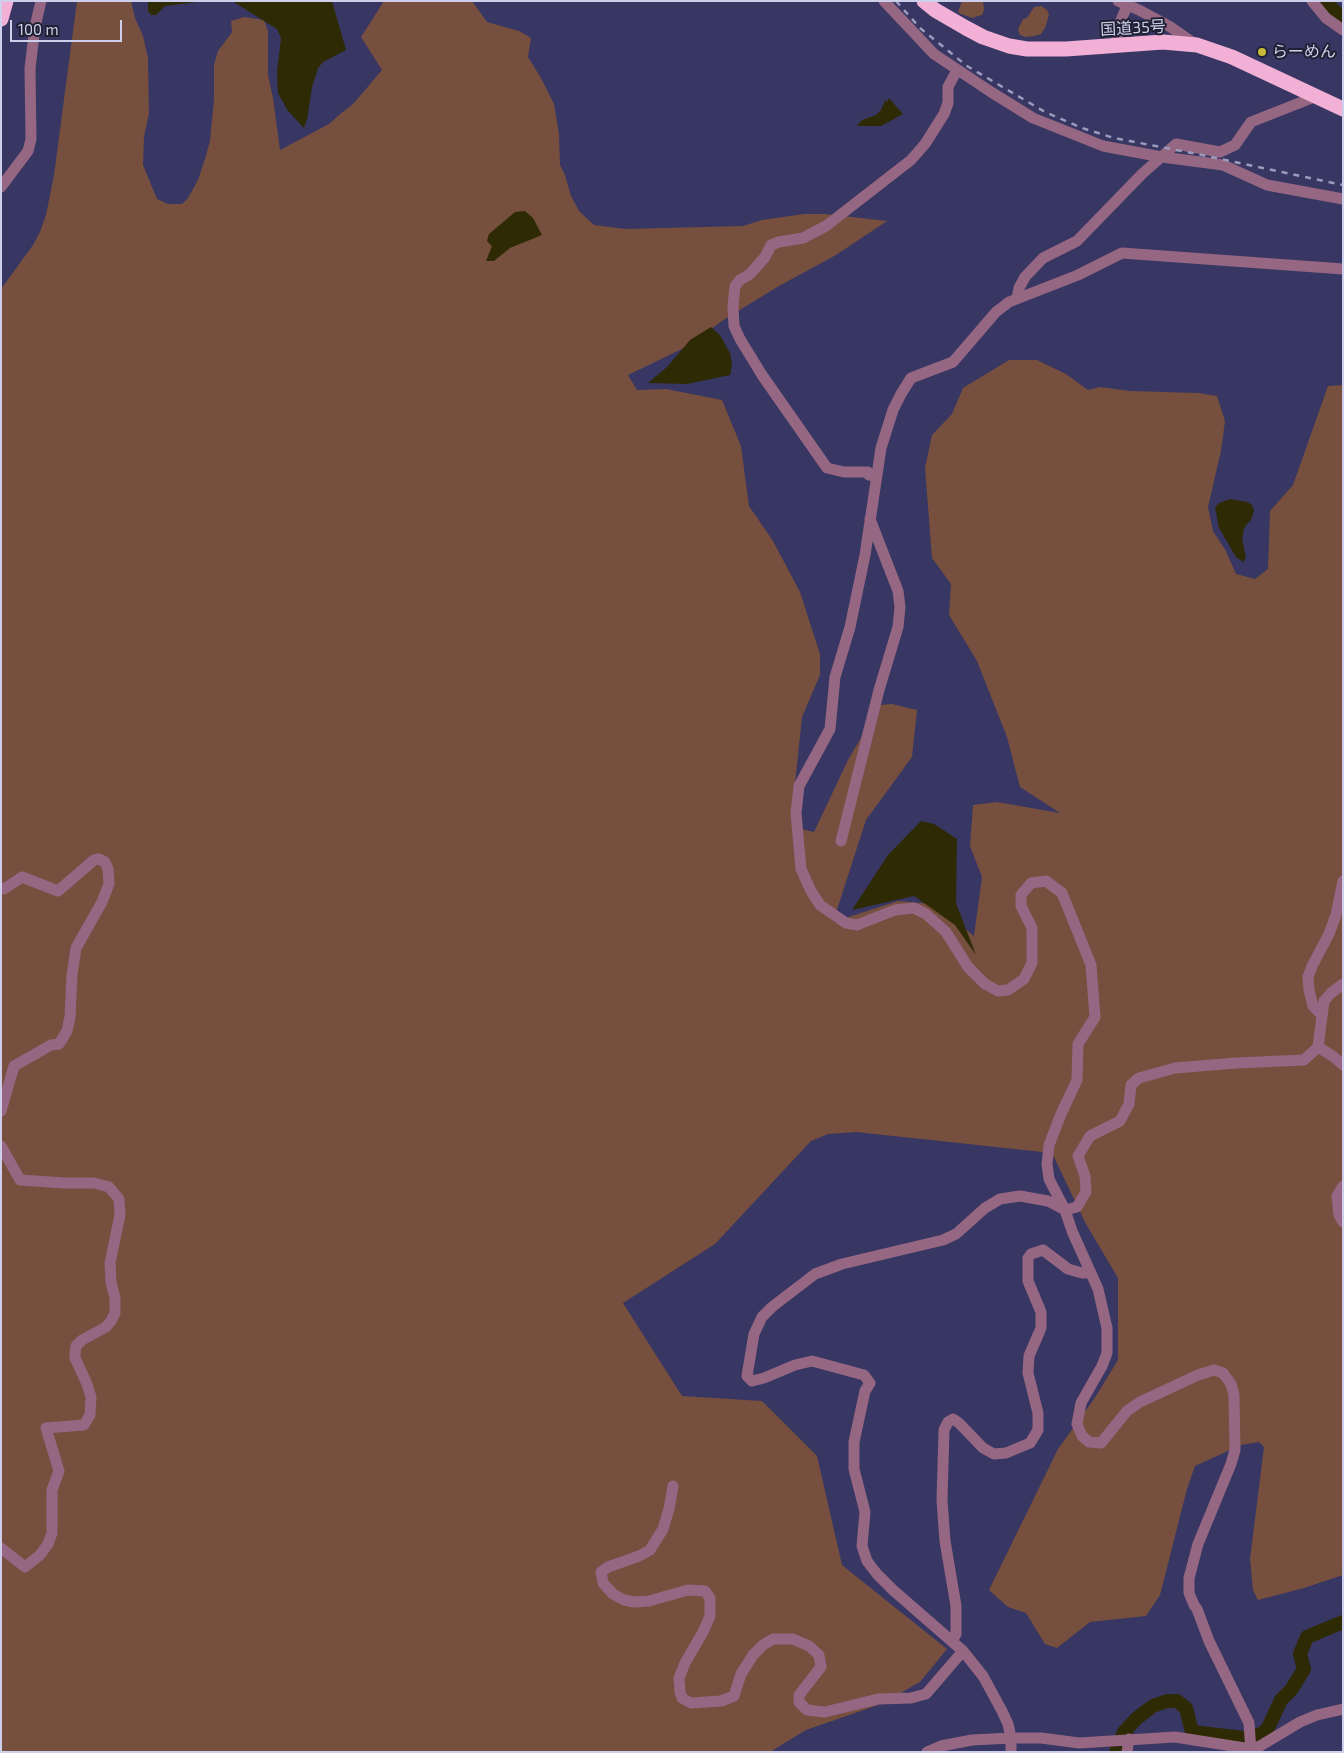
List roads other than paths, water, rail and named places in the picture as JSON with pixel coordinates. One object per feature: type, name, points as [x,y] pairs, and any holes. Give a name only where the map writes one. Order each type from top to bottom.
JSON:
[{"type":"highway","points":[[1,19],[6,1]]},
{"type":"highway","name":"国道35号","points":[[924,1],[934,10],[983,37],[1009,46],[1027,49],[1066,49],[1163,42],[1197,46],[1232,57],[1343,109]]},
{"type":"street","points":[[1,187],[28,152],[31,139],[30,68],[35,27],[41,1]]},
{"type":"street","points":[[884,1],[934,54],[1034,118],[1103,146],[1162,157],[1223,165],[1267,185],[1343,199]]},
{"type":"street","points":[[1312,1],[1326,18],[1343,30]]},
{"type":"street","points":[[1116,46],[1124,2],[1169,26],[1197,46]]},
{"type":"street","points":[[876,476],[869,475],[868,472],[844,472],[827,468],[762,375],[740,339],[734,326],[735,286],[740,280],[750,274],[765,257],[771,245],[803,238],[826,226],[911,160],[925,144],[944,114],[948,103],[948,88],[957,70]]},
{"type":"street","points":[[1017,298],[1019,288],[1026,277],[1043,258],[1077,241],[1142,174],[1176,144],[1220,152],[1235,145],[1251,122],[1317,96]]},
{"type":"street","points":[[1251,1743],[1249,1723],[1209,1641],[1189,1593],[1189,1578],[1198,1544],[1235,1450],[1234,1394],[1231,1384],[1223,1373],[1214,1370],[1198,1375],[1140,1402],[1127,1411],[1102,1443],[1090,1442],[1082,1436],[1077,1424],[1078,1411],[1107,1353],[1107,1328],[1098,1289],[1072,1231],[1065,1210],[1049,1178],[1047,1164],[1049,1145],[1077,1080],[1078,1044],[1095,1017],[1091,965],[1062,893],[1046,881],[1031,883],[1021,895],[1021,906],[1032,928],[1032,963],[1024,979],[1013,988],[998,991],[985,984],[968,967],[946,932],[926,914],[914,908],[895,910],[857,924],[846,923],[820,905],[801,869],[796,813],[799,786],[830,729],[835,677],[850,627],[865,555],[881,448],[893,410],[911,378],[953,362],[996,312],[1017,298],[1078,275],[1122,253],[1343,269]]},
{"type":"street","points":[[841,841],[879,690],[898,627],[900,607],[898,591],[870,518]]},
{"type":"street","points":[[1,888],[22,877],[58,891],[94,860],[99,859],[105,862],[108,869],[109,884],[102,902],[76,948],[67,1031],[59,1044],[51,1045],[14,1066],[1,1111]]},
{"type":"street","points":[[1322,1015],[1313,1006],[1308,977],[1330,934],[1343,880]]},
{"type":"street","points":[[1011,1752],[1008,1724],[982,1676],[963,1651],[893,1590],[866,1561],[862,1546],[865,1512],[854,1469],[854,1442],[865,1391],[870,1383],[864,1375],[812,1360],[764,1378],[752,1380],[747,1376],[754,1334],[762,1318],[772,1307],[816,1274],[842,1264],[943,1240],[956,1234],[985,1208],[1000,1199],[1020,1196],[1048,1200],[1065,1210],[1077,1206],[1086,1192],[1085,1176],[1078,1156],[1090,1136],[1120,1120],[1129,1104],[1131,1085],[1139,1078],[1175,1068],[1236,1063],[1299,1062],[1309,1057],[1318,1048],[1324,1001],[1343,984]]},
{"type":"street","points":[[1318,1048],[1334,1057],[1343,1066]]},
{"type":"street","points":[[1,1146],[20,1180],[94,1183],[109,1187],[119,1199],[120,1215],[110,1263],[115,1313],[106,1327],[82,1340],[76,1346],[75,1358],[91,1397],[90,1415],[84,1425],[46,1428],[59,1471],[52,1490],[52,1533],[48,1544],[40,1555],[25,1567],[1,1548]]},
{"type":"street","points":[[1343,1186],[1337,1196],[1339,1215],[1343,1222]]},
{"type":"street","points":[[952,1641],[956,1634],[956,1606],[945,1541],[942,1500],[944,1430],[948,1422],[953,1419],[983,1448],[994,1454],[1006,1453],[1030,1443],[1038,1430],[1038,1414],[1028,1374],[1029,1356],[1041,1328],[1041,1312],[1028,1281],[1028,1258],[1030,1254],[1043,1250],[1068,1269],[1090,1273]]},
{"type":"street","points":[[673,1486],[663,1528],[650,1550],[608,1567],[601,1572],[603,1582],[613,1594],[624,1600],[634,1602],[649,1601],[688,1590],[705,1591],[710,1598],[710,1616],[679,1678],[682,1698],[691,1703],[721,1701],[734,1696],[741,1674],[753,1655],[763,1645],[773,1639],[793,1639],[809,1646],[819,1655],[821,1667],[800,1695],[799,1702],[807,1710],[825,1712],[878,1699],[911,1698],[926,1694],[963,1651]]},
{"type":"street","points":[[927,1752],[941,1746],[972,1740],[1011,1738],[1041,1738],[1079,1743],[1175,1737],[1251,1743],[1260,1746],[1300,1722],[1317,1715],[1343,1709]]},
{"type":"street","points":[[1127,1752],[1129,1739]]},
{"type":"waterway","points":[[1324,1],[1343,19]]},
{"type":"waterway","points":[[1116,1752],[1124,1732],[1137,1718],[1153,1706],[1167,1701],[1177,1701],[1186,1708],[1192,1732],[1244,1738],[1262,1734],[1268,1728],[1281,1700],[1291,1690],[1304,1669],[1300,1654],[1307,1637],[1343,1622]]},
{"type":"railway","points":[[896,1],[920,28],[967,66],[1045,112],[1082,128],[1114,138],[1343,185]]},
{"type":"place","name":"らーめん","points":[[1262,52]]}]
